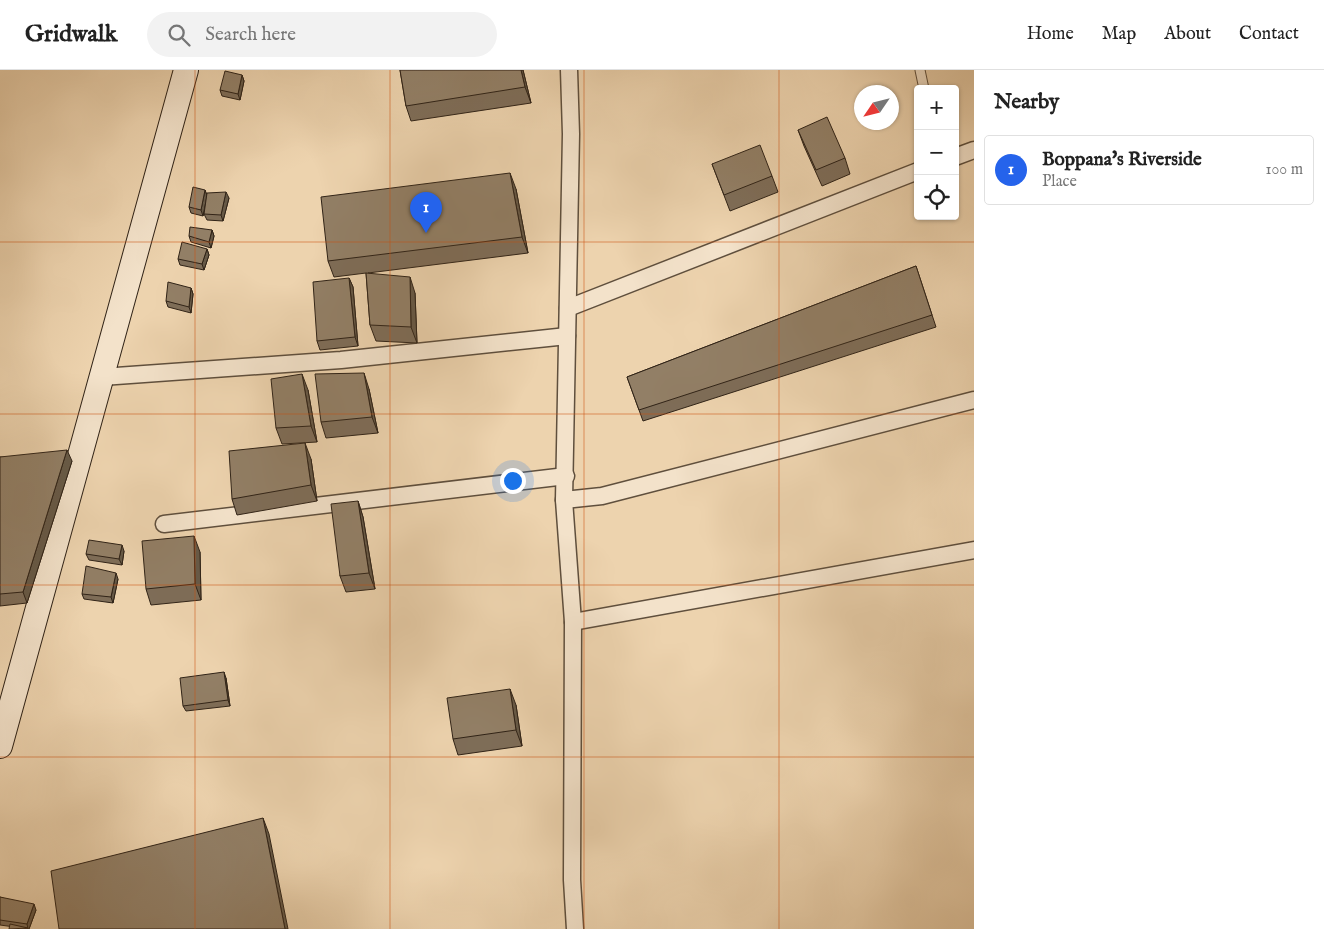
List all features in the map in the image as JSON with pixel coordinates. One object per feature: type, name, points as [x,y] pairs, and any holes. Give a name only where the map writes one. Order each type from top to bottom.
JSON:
[{"type":"street","points":[[0,746],[186,70]]},
{"type":"street","points":[[569,70],[571,134],[566,476],[564,500],[573,622],[572,880],[575,929]]},
{"type":"street","points":[[959,156],[974,150]]},
{"type":"street","points":[[568,308],[914,174]]},
{"type":"street","points":[[102,377],[341,360],[567,336]]},
{"type":"street","points":[[564,500],[602,496],[974,400]]},
{"type":"street","points":[[164,524],[566,476]]},
{"type":"street","points":[[573,622],[974,550]]},
{"type":"lane","points":[[920,70],[923,85]]},
{"type":"building","points":[[400,70],[521,70],[525,87],[406,106]]},
{"type":"building","points":[[225,71],[242,75],[238,94],[220,90]]},
{"type":"building","points":[[827,117],[845,158],[816,170],[798,130]]},
{"type":"building","points":[[760,145],[772,176],[724,195],[712,164]]},
{"type":"building","points":[[510,173],[522,237],[328,261],[321,197]]},
{"type":"building","points":[[193,187],[205,190],[201,210],[189,207]]},
{"type":"building","points":[[226,192],[221,215],[204,214],[207,193]]},
{"type":"building","points":[[190,227],[212,230],[209,242],[189,236]]},
{"type":"building","points":[[182,242],[207,249],[202,264],[178,259]]},
{"type":"building","points":[[916,266],[932,315],[639,410],[627,377]]},
{"type":"building","points":[[366,273],[410,277],[411,327],[370,325]]},
{"type":"building","points":[[349,278],[355,337],[317,341],[313,282]]},
{"type":"building","points":[[168,282],[191,288],[189,307],[166,301]]},
{"type":"building","points":[[364,373],[372,417],[321,422],[315,374]]},
{"type":"building","points":[[302,374],[311,426],[276,428],[271,379]]},
{"type":"building","points":[[305,443],[311,485],[232,499],[229,451]]},
{"type":"building","points":[[67,450],[23,592],[0,594],[0,457]]},
{"type":"building","points":[[358,501],[369,573],[340,576],[331,504]]},
{"type":"building","points":[[194,536],[195,584],[146,589],[142,541]]},
{"type":"building","points":[[89,540],[122,545],[119,559],[86,554]]},
{"type":"building","points":[[86,566],[116,573],[111,597],[82,594]]},
{"type":"building","points":[[224,672],[228,700],[183,706],[180,678]]},
{"type":"building","points":[[510,689],[516,730],[453,739],[447,698]]},
{"type":"building","points":[[263,818],[285,929],[59,929],[51,871]]},
{"type":"building","points":[[0,897],[34,904],[27,924],[0,920]]},
{"type":"building","points":[[10,924],[28,928],[9,929]]},
{"type":"place","name":"Boppana's Riverside","points":[[426,233]]}]
